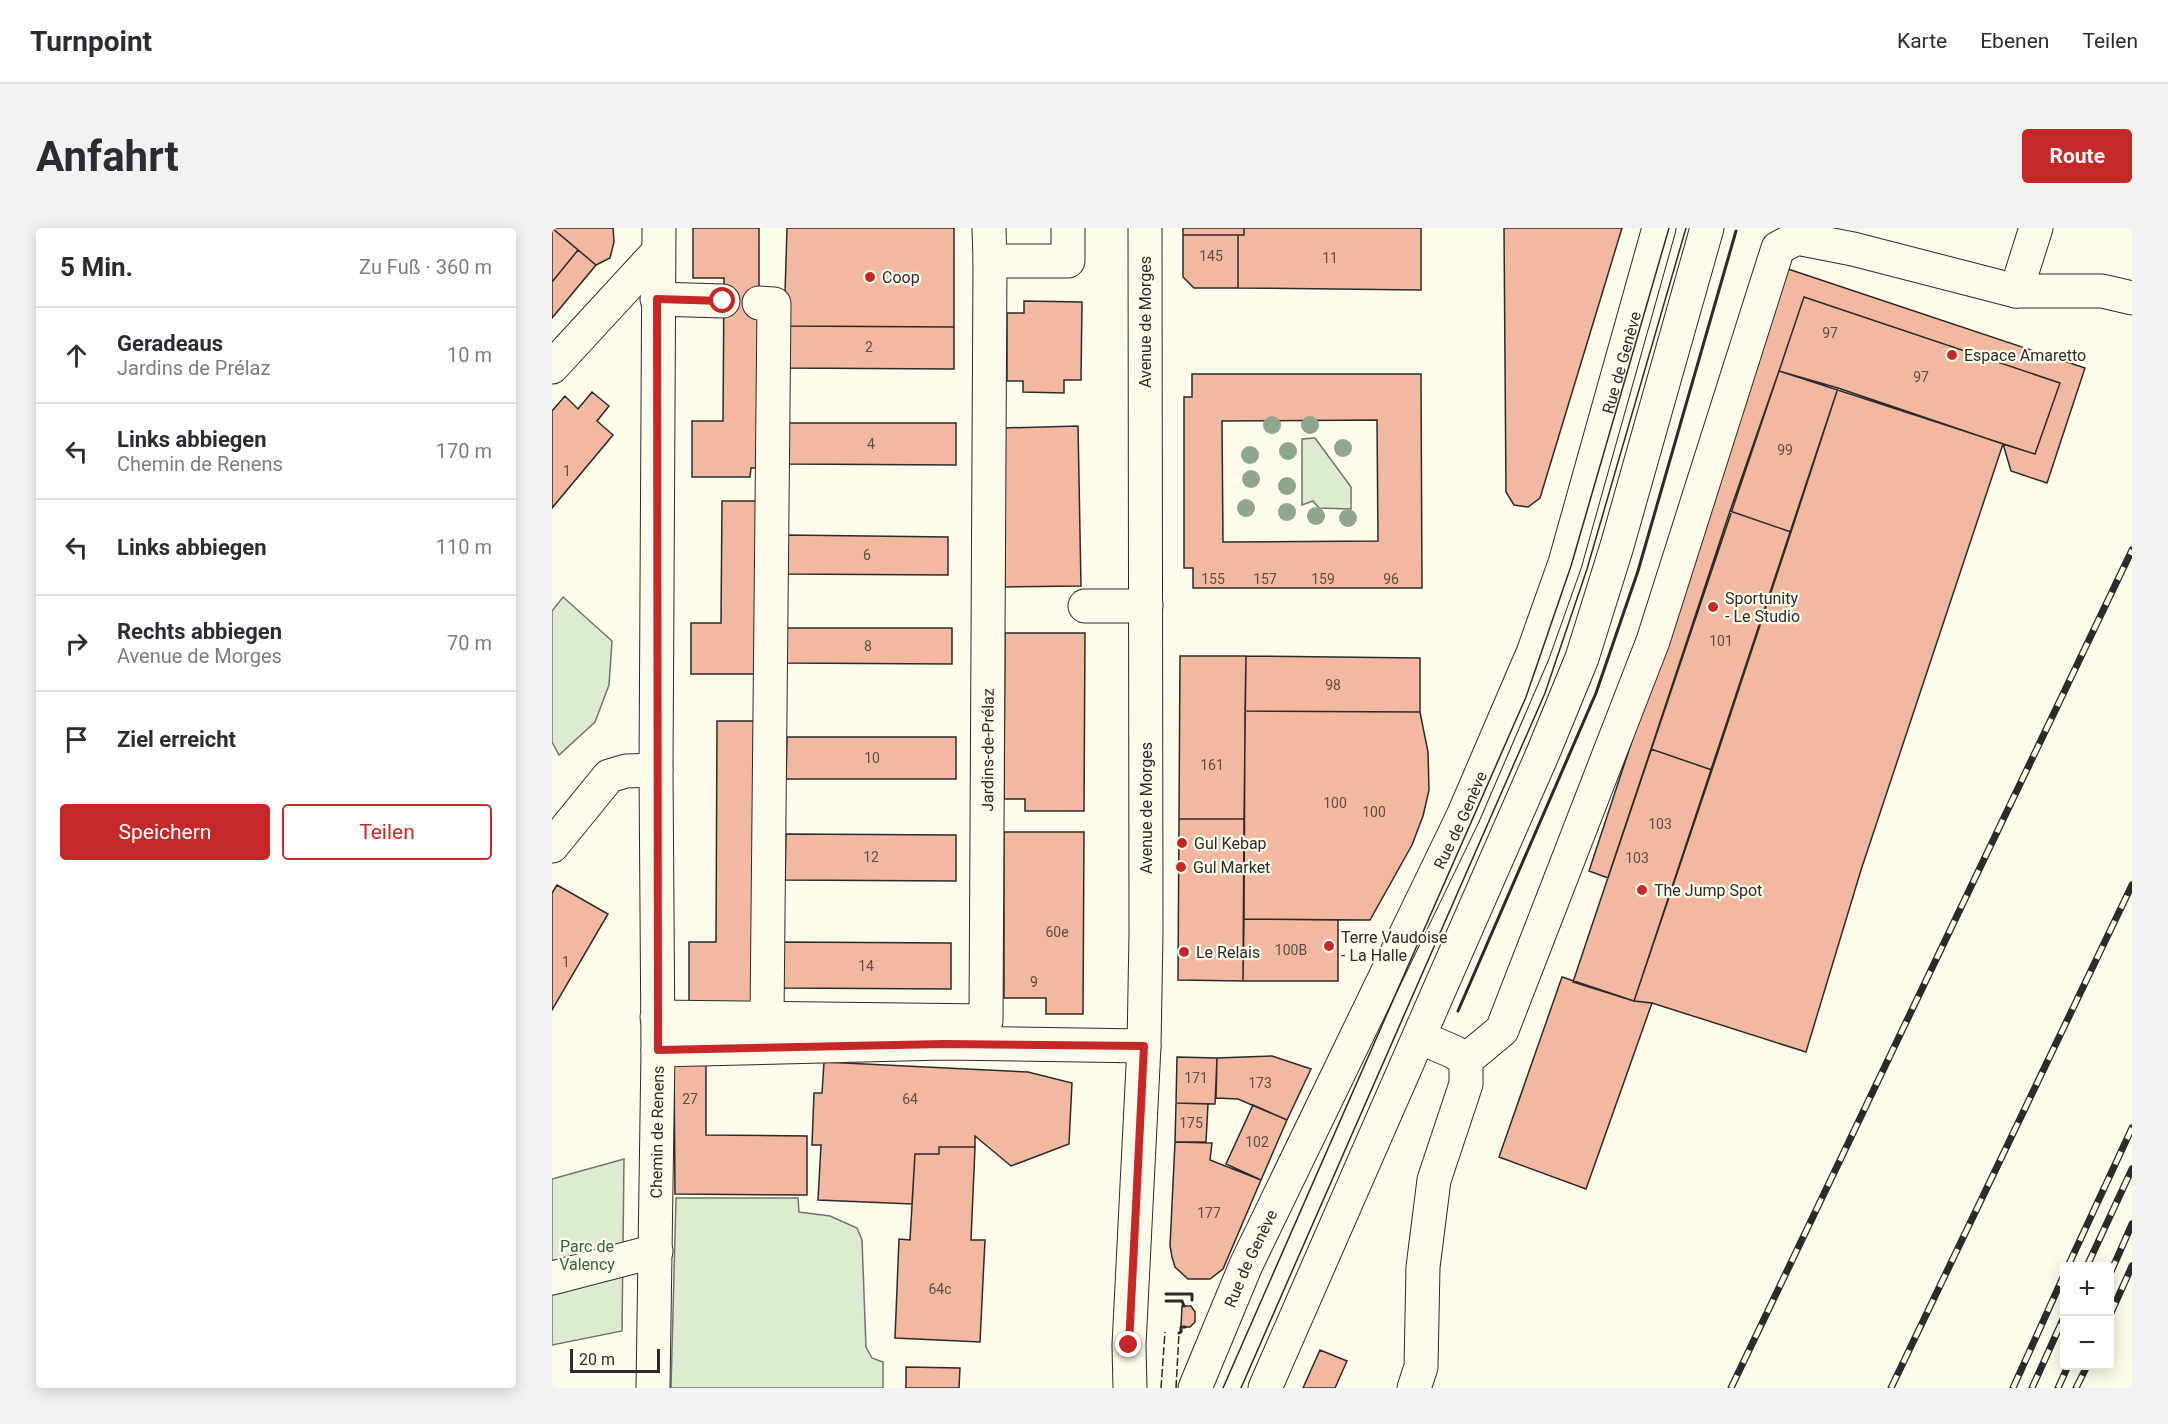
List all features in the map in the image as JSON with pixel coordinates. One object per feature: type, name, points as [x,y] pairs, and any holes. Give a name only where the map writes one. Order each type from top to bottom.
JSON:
[{"type":"main road","points":[[989,228],[990,261],[1068,261],[1068,228]]},
{"type":"main road","name":"Avenue de Morges","points":[[1130,1388],[1129,1345],[1144,1046],[1145,228]]},
{"type":"main road","name":"Rue de Genève","points":[[1195,1388],[1246,1265],[1463,816],[1533,652],[1565,563],[1659,228]]},
{"type":"main road","points":[[1265,1388],[1539,764],[1582,658],[1620,535],[1707,228]]},
{"type":"main road","points":[[2016,291],[2036,228]]},
{"type":"main road","points":[[1466,1060],[1502,1030],[1653,641],[1778,248],[1797,238],[1856,238],[2016,291],[2102,291],[2132,298]]},
{"type":"main road","points":[[552,367],[658,240]]},
{"type":"main road","name":"Chemin de Renens","points":[[653,1388],[658,1050],[656,770],[658,240]]},
{"type":"main road","name":"Jardins-de-Prélaz","points":[[657,1017],[986,1021],[990,261]]},
{"type":"main road","points":[[657,299],[723,301]]},
{"type":"main road","points":[[759,303],[774,303],[767,1018]]},
{"type":"main road","points":[[1085,606],[1146,606]]},
{"type":"main road","points":[[552,846],[609,776],[626,771],[656,770]]},
{"type":"main road","points":[[1419,1037],[1454,1052],[1466,1060]]},
{"type":"main road","points":[[658,1050],[944,1044],[1144,1046]]},
{"type":"main road","points":[[1414,1388],[1421,1367],[1423,1267],[1434,1180],[1466,1084],[1466,1060]]},
{"type":"main road","points":[[552,1278],[656,1251]]},
{"type":"green space","points":[[1315,438],[1351,487],[1351,509],[1319,508],[1313,501],[1302,505],[1302,439]]},
{"type":"green space","points":[[563,597],[612,641],[609,685],[595,722],[559,755],[552,742],[552,611]]},
{"type":"green space","name":"Parc de Valency","points":[[624,1159],[622,1331],[552,1345],[552,1179]]},
{"type":"green space","points":[[676,1198],[798,1198],[799,1212],[830,1216],[857,1228],[862,1240],[866,1347],[872,1358],[883,1362],[883,1388],[671,1388]]},
{"type":"building","points":[[552,228],[578,250],[552,282]]},
{"type":"building","points":[[552,228],[613,228],[614,242],[610,258],[596,265]]},
{"type":"building","points":[[693,228],[759,228],[759,437],[763,468],[751,468],[750,477],[692,477],[692,421],[723,421],[724,278],[693,278]]},
{"type":"building","name":"Coop","points":[[787,228],[954,228],[954,327],[784,326]]},
{"type":"building","points":[[1183,228],[1244,228],[1244,235],[1183,235]]},
{"type":"building","points":[[1244,228],[1421,228],[1421,290],[1238,288],[1238,235],[1244,235]]},
{"type":"building","points":[[1504,228],[1622,228],[1540,498],[1528,507],[1514,505],[1506,492]]},
{"type":"building","points":[[1183,235],[1238,235],[1238,288],[1194,288],[1183,277]]},
{"type":"building","points":[[578,250],[596,265],[552,318],[552,282]]},
{"type":"building","points":[[1788,269],[2085,368],[2047,483],[2011,471],[2003,444],[2035,454],[2060,383],[1804,297],[1608,878],[1589,871]]},
{"type":"building","points":[[1804,297],[2060,383],[2035,454],[1779,371]]},
{"type":"building","points":[[1024,301],[1082,302],[1081,380],[1064,380],[1064,393],[1023,392],[1023,381],[1007,381],[1007,313],[1024,313]]},
{"type":"building","points":[[784,326],[954,327],[954,369],[784,368]]},
{"type":"building","points":[[1779,371],[1838,388],[1791,532],[1730,511]]},
{"type":"building","points":[[1192,374],[1421,374],[1422,588],[1193,588],[1193,568],[1184,568],[1184,397],[1192,397]],"holes":[[[1377,420],[1378,541],[1223,542],[1222,421]]]},
{"type":"building","points":[[1838,388],[2003,444],[1861,870],[1806,1052],[1652,1003],[1634,1001]]},
{"type":"building","points":[[592,392],[609,406],[597,421],[613,435],[552,508],[552,411],[565,396],[578,409]]},
{"type":"building","points":[[786,423],[956,423],[956,465],[786,464]]},
{"type":"building","points":[[1078,426],[1081,586],[1005,587],[1003,428]]},
{"type":"building","points":[[722,501],[759,501],[758,674],[691,674],[691,623],[721,623]]},
{"type":"building","points":[[1730,511],[1791,532],[1712,770],[1651,749]]},
{"type":"building","points":[[786,535],[948,537],[948,575],[785,574]]},
{"type":"building","points":[[784,628],[952,628],[952,664],[784,663]]},
{"type":"building","points":[[1005,633],[1085,633],[1084,811],[1025,811],[1025,799],[1004,799]]},
{"type":"building","points":[[1180,656],[1246,656],[1244,819],[1179,819]]},
{"type":"building","points":[[1246,656],[1420,658],[1420,712],[1245,711]]},
{"type":"building","points":[[1245,711],[1420,712],[1428,752],[1429,790],[1423,816],[1412,845],[1370,920],[1244,919]]},
{"type":"building","points":[[717,721],[755,721],[753,1005],[689,1004],[689,942],[716,942]]},
{"type":"building","points":[[787,737],[956,737],[956,779],[786,779]]},
{"type":"building","points":[[1651,749],[1712,770],[1634,1001],[1573,982]]},
{"type":"building","points":[[1179,819],[1244,819],[1243,981],[1178,980]]},
{"type":"building","points":[[1004,832],[1084,832],[1083,1014],[1046,1014],[1046,998],[1004,998]]},
{"type":"building","points":[[786,834],[956,835],[956,881],[785,880]]},
{"type":"building","points":[[557,885],[608,914],[552,1010],[552,893]]},
{"type":"building","points":[[1244,919],[1338,920],[1338,981],[1243,981]]},
{"type":"building","points":[[781,942],[951,943],[951,989],[781,988]]},
{"type":"building","points":[[1562,977],[1634,1001],[1652,1003],[1586,1189],[1499,1157]]},
{"type":"building","points":[[1272,1056],[1311,1069],[1287,1120],[1238,1099],[1216,1098],[1217,1058]]},
{"type":"building","points":[[1177,1057],[1217,1058],[1215,1104],[1176,1103]]},
{"type":"building","points":[[674,1062],[706,1062],[706,1135],[807,1136],[807,1195],[675,1194]]},
{"type":"building","points":[[824,1062],[1028,1072],[1072,1083],[1069,1144],[1011,1166],[975,1136],[975,1147],[939,1147],[939,1154],[915,1154],[912,1204],[818,1200],[821,1145],[812,1145],[814,1093],[822,1093]]},
{"type":"building","points":[[1176,1103],[1208,1104],[1206,1142],[1175,1142]]},
{"type":"building","points":[[1253,1105],[1287,1120],[1261,1180],[1226,1164]]},
{"type":"building","points":[[1175,1142],[1212,1143],[1210,1160],[1261,1180],[1223,1269],[1210,1279],[1188,1279],[1175,1267],[1172,1257],[1170,1246]]},
{"type":"building","points":[[939,1147],[975,1147],[971,1240],[985,1240],[980,1342],[895,1338],[899,1239],[910,1240],[915,1154],[939,1154]]},
{"type":"building","points":[[1182,1306],[1191,1306],[1195,1312],[1195,1322],[1190,1327],[1181,1327]]},
{"type":"building","points":[[1320,1350],[1347,1361],[1335,1388],[1303,1388]]},
{"type":"building","points":[[906,1367],[960,1368],[959,1388],[906,1388]]},
{"type":"tram line","points":[[1223,1388],[1526,697],[1571,566],[1669,228]]},
{"type":"tram line","points":[[1241,1388],[1545,693],[1587,569],[1686,228]]},
{"type":"railway","points":[[1731,1388],[2132,550]]},
{"type":"railway","points":[[1891,1388],[2132,885]]},
{"type":"railway","points":[[2070,1262],[2132,1128]]},
{"type":"railway","points":[[2089,1262],[2132,1169]]},
{"type":"railway","points":[[2114,1265],[2132,1224]]},
{"type":"railway","points":[[2114,1306],[2132,1266]]},
{"type":"railway","points":[[2013,1388],[2060,1284]]},
{"type":"railway","points":[[2032,1388],[2060,1326]]},
{"type":"railway","points":[[2058,1388],[2066,1370]]},
{"type":"railway","points":[[2076,1388],[2085,1370]]},
{"type":"fence","points":[[1161,1388],[1165,1332]]},
{"type":"fence","points":[[1176,1388],[1179,1333]]},
{"type":"wall","points":[[1458,1011],[1596,693],[1638,571],[1736,231]]},
{"type":"wall","points":[[1166,1294],[1192,1294],[1192,1300]]},
{"type":"wall","points":[[1166,1301],[1182,1301],[1184,1306]]},
{"type":"wall","points":[[1179,1333],[1181,1327],[1185,1327]]},
{"type":"place","name":"Coop","points":[[870,277]]},
{"type":"place","name":"Espace Amaretto","points":[[1952,355]]},
{"type":"place","name":"Sportunity - Le Studio","points":[[1713,607]]},
{"type":"place","name":"Gul Kebap","points":[[1182,843]]},
{"type":"place","name":"Gul Market","points":[[1181,867]]},
{"type":"place","name":"The Jump Spot","points":[[1642,890]]},
{"type":"place","name":"Terre Vaudoise - La Halle","points":[[1329,946]]},
{"type":"place","name":"Le Relais","points":[[1184,952]]},
{"type":"route","points":[[723,301],[657,299],[658,1050],[944,1044],[1144,1046],[1129,1345]]}]
